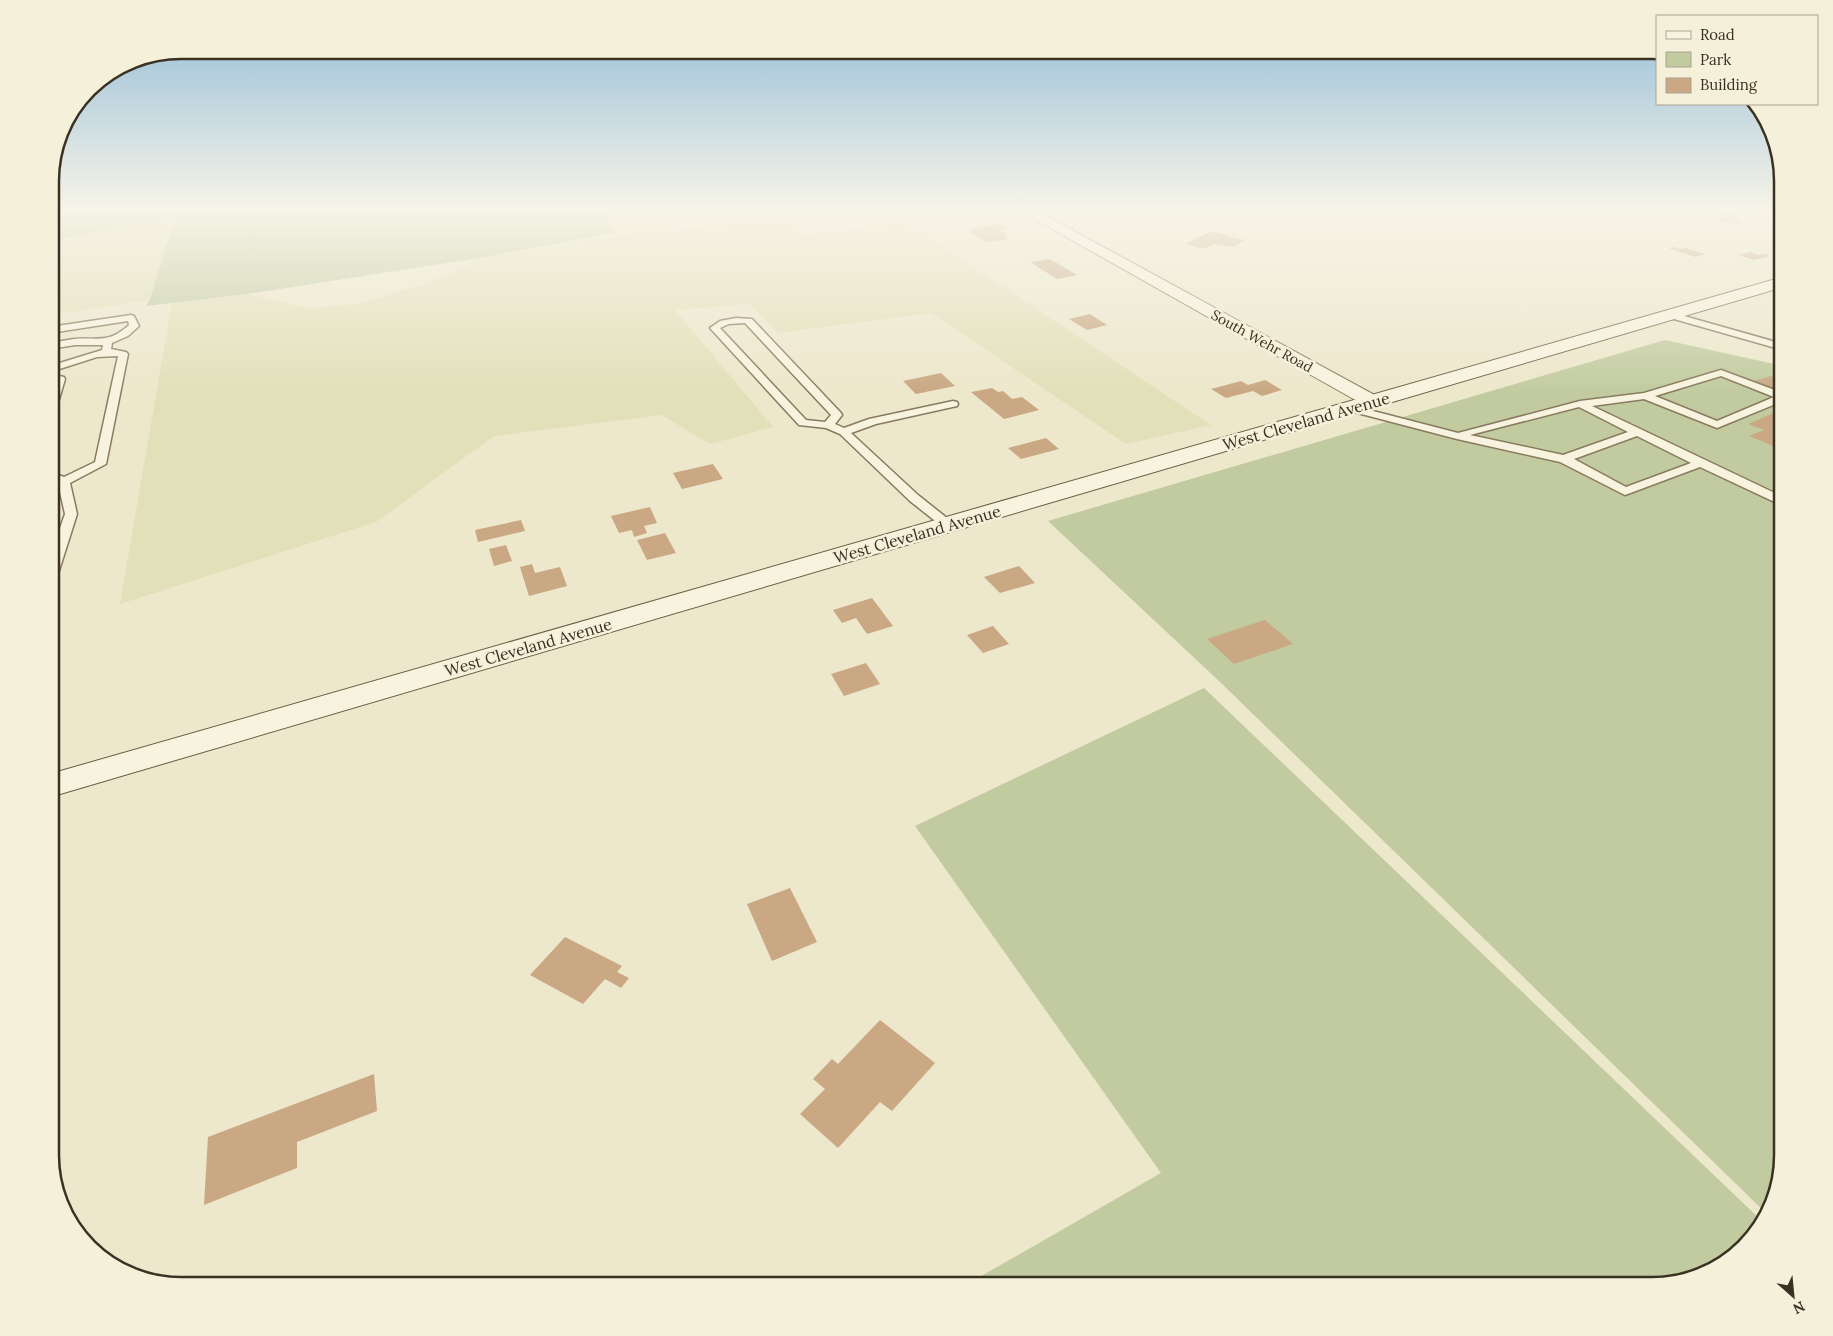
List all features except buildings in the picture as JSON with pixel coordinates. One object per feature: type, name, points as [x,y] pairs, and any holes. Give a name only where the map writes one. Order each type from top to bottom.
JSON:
[{"type":"main road","name":"South Wehr Road","points":[[1133,269],[1373,402]]},
{"type":"main road","name":"West Cleveland Avenue","points":[[59,783],[1774,285]]},
{"type":"lane","points":[[1670,315],[1774,344]]},
{"type":"lane","points":[[59,329],[131,318],[134,326],[107,347],[59,366]]},
{"type":"lane","points":[[828,425],[837,415],[749,321],[736,320],[720,323],[716,328],[803,423],[828,425],[844,432],[914,498],[948,525]]},
{"type":"lane","points":[[59,345],[75,342],[107,347],[123,354],[124,358],[100,464],[64,481],[59,479]]},
{"type":"lane","points":[[1457,436],[1580,404],[1644,396],[1721,373],[1774,394]]},
{"type":"lane","points":[[1644,396],[1716,425],[1774,401]]},
{"type":"lane","points":[[844,432],[873,421],[954,404]]},
{"type":"lane","points":[[1580,404],[1774,498]]},
{"type":"lane","points":[[1350,408],[1457,436],[1564,459],[1625,491],[1701,463]]},
{"type":"lane","points":[[1564,459],[1637,432]]},
{"type":"lane","points":[[59,540],[71,514],[64,481]]},
{"type":"shaded area","points":[[59,269],[159,269],[150,300],[59,314]]},
{"type":"shaded area","points":[[458,269],[976,269],[1211,425],[1126,444],[931,313],[778,333],[750,304],[675,310],[773,427],[710,444],[662,415],[494,436],[376,522],[120,604],[172,302],[247,294],[307,308],[358,304],[428,283]]},
{"type":"green space","points":[[159,269],[406,269],[247,294],[146,306]]},
{"type":"green space","points":[[1665,340],[1774,364],[1774,1155],[1770,1187],[1762,1209],[1219,681],[1048,521]]},
{"type":"green space","points":[[1204,688],[1758,1217],[1739,1242],[1727,1252],[1699,1268],[1668,1276],[980,1277],[1161,1173],[915,826]]}]
